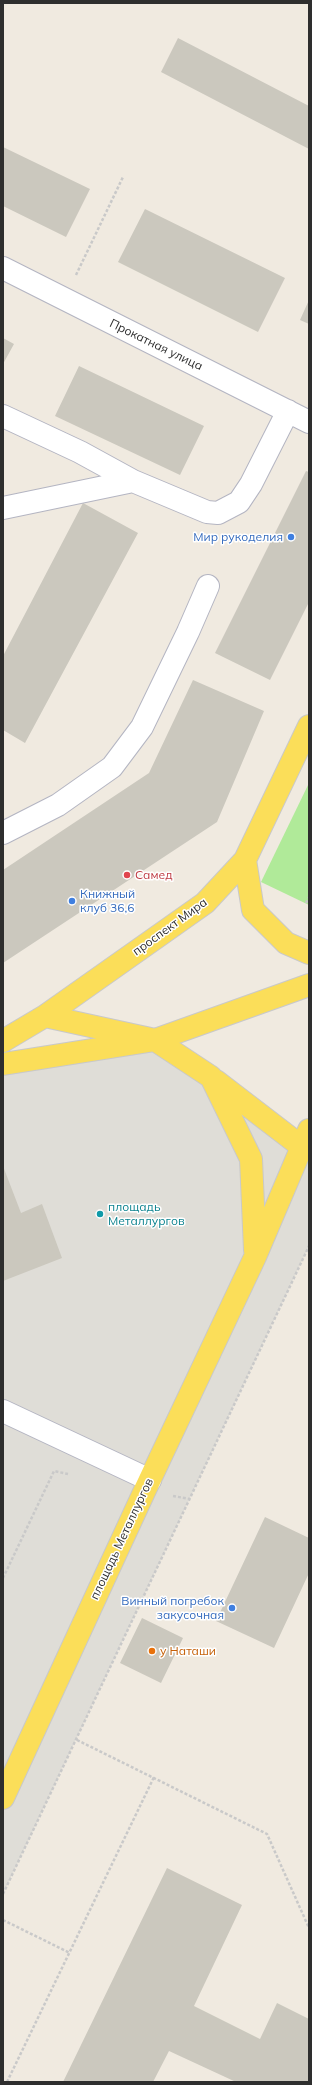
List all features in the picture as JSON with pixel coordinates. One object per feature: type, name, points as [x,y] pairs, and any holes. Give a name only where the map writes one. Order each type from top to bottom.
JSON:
[{"type":"main road","name":"проспект Мира","points":[[3,1041],[45,1016],[205,903],[245,860],[309,726]]},
{"type":"main road","points":[[245,860],[253,910],[286,943],[309,953]]},
{"type":"main road","points":[[3,1064],[155,1040],[309,985]]},
{"type":"main road","points":[[45,1016],[155,1040],[307,1144],[255,1257]]},
{"type":"main road","name":"площадь Металлургов","points":[[3,1798],[147,1485],[255,1257],[251,1159],[211,1077]]},
{"type":"street","name":"Прокатная улица","points":[[3,268],[309,422]]},
{"type":"street","points":[[3,416],[80,452],[133,480],[207,512],[218,513],[239,502],[247,490],[288,411]]},
{"type":"street","points":[[3,508],[133,480]]},
{"type":"street","points":[[3,833],[58,805],[112,767],[142,727],[188,632],[208,586]]},
{"type":"street","points":[[3,1411],[147,1485]]},
{"type":"path","points":[[72,282],[123,178]]},
{"type":"path","points":[[306,903],[309,897]]},
{"type":"path","points":[[3,1894],[309,1246]]},
{"type":"path","points":[[3,1578],[54,1471],[69,1474]]},
{"type":"path","points":[[147,1485],[190,1499]]},
{"type":"path","points":[[77,1740],[268,1834],[309,1928]]},
{"type":"path","points":[[7,2082],[154,1777]]},
{"type":"path","points":[[3,1920],[70,1953]]},
{"type":"green space","points":[[309,783],[309,905],[261,882]]},
{"type":"shaded area","name":"площадь Металлургов","points":[[155,1040],[309,1156],[309,1246],[3,1894],[3,1064]]},
{"type":"building","points":[[178,38],[309,106],[309,149],[161,72]]},
{"type":"building","points":[[3,147],[90,189],[66,237],[3,206]]},
{"type":"building","points":[[145,209],[285,278],[258,332],[118,262]]},
{"type":"building","points":[[309,300],[309,324],[300,320]]},
{"type":"building","points":[[3,338],[14,344],[3,364]]},
{"type":"building","points":[[79,366],[204,426],[180,475],[55,416]]},
{"type":"building","name":"Мир рукоделия","points":[[306,471],[309,472],[309,602],[270,680],[215,653]]},
{"type":"building","points":[[83,503],[138,533],[25,743],[3,730],[3,656]]},
{"type":"building","points":[[193,680],[264,711],[217,822],[3,963],[3,870],[149,773]]},
{"type":"building","points":[[3,1166],[21,1213],[42,1204],[62,1258],[3,1281]]},
{"type":"building","points":[[265,1517],[309,1538],[309,1573],[274,1648],[216,1621]]},
{"type":"building","name":"у Наташи","points":[[142,1618],[183,1638],[161,1683],[120,1663]]},
{"type":"building","points":[[167,1868],[242,1905],[194,2006],[260,2039],[277,2003],[309,2019],[309,2082],[236,2082],[169,2051],[153,2082],[63,2082]]},
{"type":"place","name":"Мир рукоделия","points":[[291,537]]},
{"type":"place","name":"Самед","points":[[127,875]]},
{"type":"place","name":"Книжный клуб 36,6","points":[[72,901]]},
{"type":"place","name":"площадь Металлургов","points":[[100,1214]]},
{"type":"place","name":"Винный погребок закусочная","points":[[232,1608]]},
{"type":"place","name":"у Наташи","points":[[152,1651]]}]
